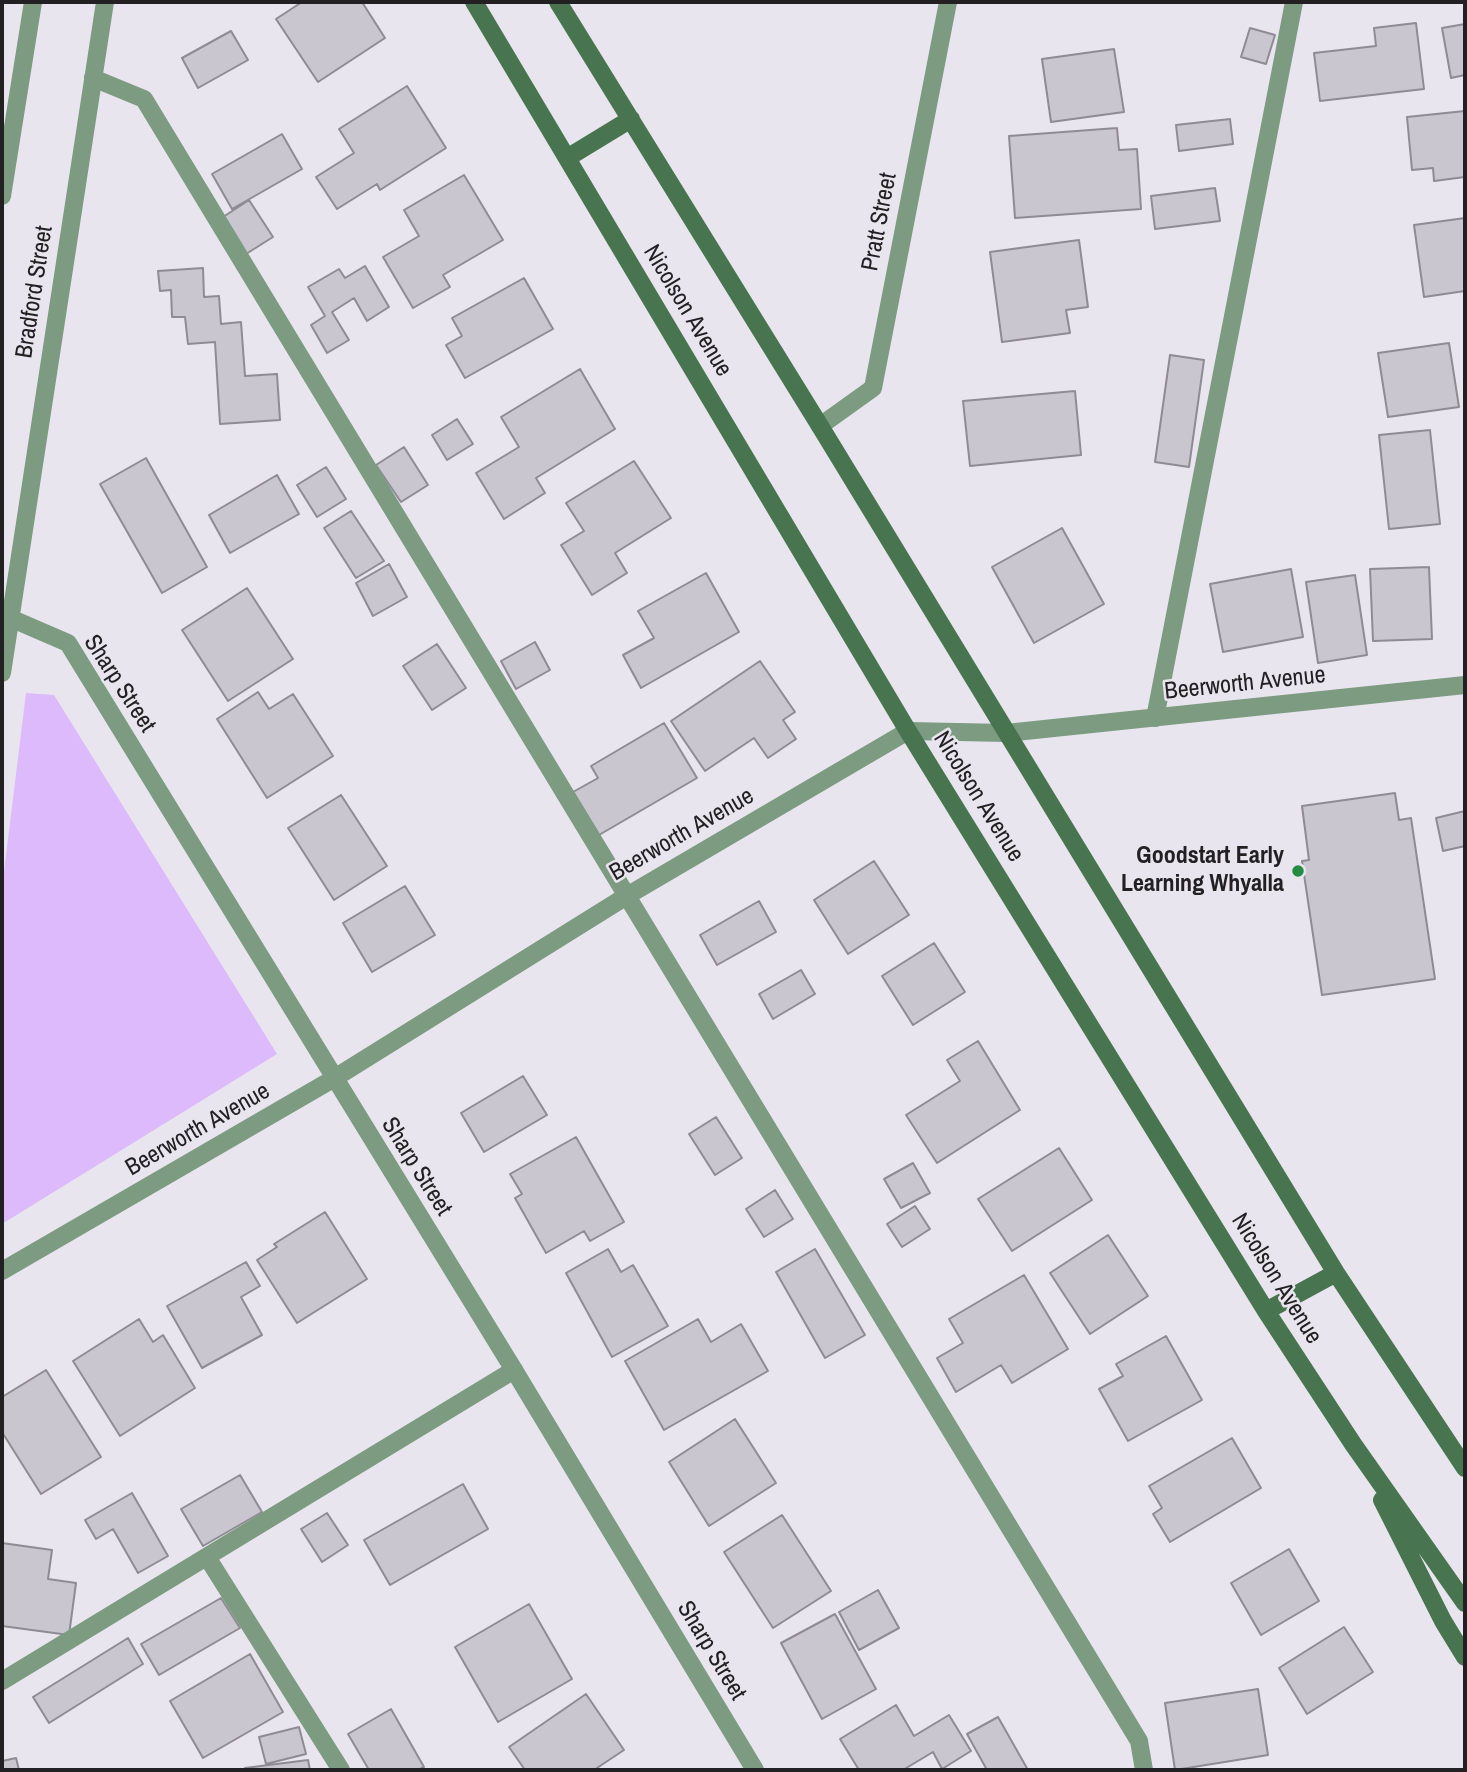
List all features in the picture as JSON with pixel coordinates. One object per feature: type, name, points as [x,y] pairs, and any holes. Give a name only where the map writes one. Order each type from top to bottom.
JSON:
[{"type":"main road","name":"Nicolson Avenue","points":[[474,2],[908,731],[1266,1311],[1353,1444],[1465,1603]]},
{"type":"main road","points":[[558,2],[820,426],[1336,1273],[1463,1462]]},
{"type":"main road","points":[[567,158],[631,119]]},
{"type":"main road","points":[[1266,1311],[1336,1273]]},
{"type":"main road","points":[[1353,1444],[1443,1621],[1465,1657]]},
{"type":"street","points":[[2,196],[33,2]]},
{"type":"street","name":"Bradford Street","points":[[2,673],[105,2]]},
{"type":"street","name":"Pratt Street","points":[[820,426],[873,388],[948,2]]},
{"type":"street","points":[[1155,718],[1294,2]]},
{"type":"street","points":[[93,78],[144,99],[625,897],[1139,1741],[1144,1770]]},
{"type":"street","name":"Sharp Street","points":[[10,618],[68,643],[333,1079],[514,1370],[755,1770]]},
{"type":"street","name":"Beerworth Avenue","points":[[2,1271],[333,1079],[625,897],[908,731],[1006,733],[1465,685]]},
{"type":"street","points":[[2,1681],[514,1370]]},
{"type":"street","points":[[207,1557],[341,1770]]},
{"type":"shaded area","points":[[26,693],[54,695],[277,1054],[2,1224],[2,888]]},
{"type":"building","points":[[302,2],[362,2],[385,38],[318,82],[276,19]]},
{"type":"building","points":[[1416,23],[1424,89],[1320,101],[1314,53],[1376,46],[1374,28]]},
{"type":"building","points":[[1465,24],[1465,75],[1451,78],[1442,28]]},
{"type":"building","points":[[1250,28],[1275,35],[1266,64],[1241,57]]},
{"type":"building","points":[[231,31],[248,60],[198,88],[182,58]]},
{"type":"building","points":[[1114,49],[1124,112],[1051,122],[1042,59]]},
{"type":"building","points":[[407,86],[446,148],[380,190],[377,184],[337,209],[316,177],[354,153],[339,129]]},
{"type":"building","points":[[1465,111],[1465,177],[1434,181],[1433,168],[1412,170],[1407,117]]},
{"type":"building","points":[[1230,119],[1233,144],[1179,151],[1176,125]]},
{"type":"building","points":[[1117,128],[1119,150],[1137,149],[1141,209],[1015,218],[1009,136]]},
{"type":"building","points":[[282,134],[302,169],[232,209],[212,174]]},
{"type":"building","points":[[464,175],[503,240],[443,275],[450,287],[413,308],[383,257],[419,236],[404,210]]},
{"type":"building","points":[[1215,188],[1220,221],[1155,229],[1151,196]]},
{"type":"building","points":[[249,200],[273,237],[246,254],[223,217]]},
{"type":"building","points":[[1465,218],[1465,291],[1424,297],[1414,225]]},
{"type":"building","points":[[1079,240],[1088,307],[1066,310],[1070,333],[1002,342],[990,252]]},
{"type":"building","points":[[365,266],[389,307],[367,321],[354,298],[332,312],[349,340],[327,353],[311,325],[325,316],[308,287],[339,269],[345,278]]},
{"type":"building","points":[[203,268],[204,297],[219,296],[221,324],[241,322],[245,376],[277,374],[280,420],[220,424],[215,342],[188,344],[185,317],[172,317],[171,290],[160,291],[158,271]]},
{"type":"building","points":[[524,278],[553,329],[465,378],[446,345],[462,336],[452,318]]},
{"type":"building","points":[[1449,343],[1459,407],[1388,417],[1378,353]]},
{"type":"building","points":[[1170,355],[1204,360],[1189,467],[1155,462]]},
{"type":"building","points":[[580,369],[615,429],[536,478],[545,493],[504,519],[476,473],[519,447],[501,417]]},
{"type":"building","points":[[1075,391],[1081,455],[970,466],[963,401]]},
{"type":"building","points":[[457,419],[473,444],[447,460],[432,435]]},
{"type":"building","points":[[1430,430],[1440,524],[1389,529],[1379,435]]},
{"type":"building","points":[[404,447],[428,485],[401,502],[376,465]]},
{"type":"building","points":[[146,458],[207,567],[162,593],[100,484]]},
{"type":"building","points":[[634,461],[671,518],[615,553],[627,573],[592,595],[561,545],[584,531],[566,503]]},
{"type":"building","points":[[326,467],[346,499],[317,517],[297,485]]},
{"type":"building","points":[[277,475],[299,514],[230,553],[209,515]]},
{"type":"building","points":[[351,511],[384,561],[356,578],[324,528]]},
{"type":"building","points":[[1062,528],[1104,604],[1034,643],[992,567]]},
{"type":"building","points":[[389,564],[407,597],[373,616],[356,583]]},
{"type":"building","points":[[1429,567],[1432,639],[1373,641],[1370,569]]},
{"type":"building","points":[[1291,569],[1303,637],[1223,652],[1210,584]]},
{"type":"building","points":[[706,573],[739,632],[641,688],[623,655],[654,638],[638,611]]},
{"type":"building","points":[[1355,575],[1367,655],[1318,663],[1306,582]]},
{"type":"building","points":[[247,588],[293,659],[228,701],[182,630]]},
{"type":"building","points":[[535,642],[550,670],[516,689],[501,661]]},
{"type":"building","points":[[437,644],[466,688],[432,710],[403,666]]},
{"type":"building","points":[[760,661],[795,712],[783,720],[796,739],[768,758],[754,738],[705,771],[671,721]]},
{"type":"building","points":[[258,692],[269,709],[293,694],[333,756],[267,798],[217,719]]},
{"type":"building","points":[[664,723],[697,778],[599,835],[573,792],[598,778],[591,766]]},
{"type":"building","points":[[1395,793],[1399,820],[1411,818],[1435,979],[1322,995],[1302,861],[1309,860],[1302,806]]},
{"type":"building","points":[[341,795],[387,866],[334,900],[288,828]]},
{"type":"building","points":[[1465,811],[1465,846],[1443,851],[1436,818]]},
{"type":"building","points":[[874,861],[909,915],[848,954],[814,900]]},
{"type":"building","points":[[405,886],[435,935],[372,972],[343,923]]},
{"type":"building","points":[[759,901],[776,932],[717,965],[700,935]]},
{"type":"building","points":[[934,943],[965,992],[913,1025],[882,976]]},
{"type":"building","points":[[801,970],[815,994],[773,1019],[759,994]]},
{"type":"building","points":[[978,1041],[1020,1110],[937,1163],[906,1115],[960,1081],[947,1060]]},
{"type":"building","points":[[523,1076],[547,1115],[484,1152],[461,1113]]},
{"type":"building","points":[[716,1117],[742,1158],[715,1175],[689,1134]]},
{"type":"building","points":[[576,1137],[624,1222],[590,1241],[584,1231],[546,1253],[515,1198],[522,1194],[510,1174]]},
{"type":"building","points":[[1059,1148],[1092,1200],[1012,1251],[978,1199]]},
{"type":"building","points":[[913,1163],[930,1193],[901,1208],[884,1179]]},
{"type":"building","points":[[775,1190],[793,1219],[764,1237],[746,1209]]},
{"type":"building","points":[[915,1206],[930,1229],[902,1247],[887,1224]]},
{"type":"building","points":[[325,1212],[367,1279],[297,1323],[257,1260],[277,1247],[274,1244]]},
{"type":"building","points":[[1108,1235],[1148,1296],[1090,1334],[1050,1273]]},
{"type":"building","points":[[608,1249],[621,1272],[633,1265],[668,1326],[612,1357],[566,1273]]},
{"type":"building","points":[[815,1249],[865,1335],[825,1358],[776,1272]]},
{"type":"building","points":[[246,1262],[260,1286],[241,1297],[262,1335],[202,1368],[167,1306]]},
{"type":"building","points":[[1024,1275],[1068,1349],[1012,1383],[1001,1365],[956,1392],[937,1358],[963,1343],[949,1319]]},
{"type":"building","points":[[139,1319],[153,1342],[163,1335],[195,1388],[120,1436],[73,1361]]},
{"type":"building","points":[[698,1319],[711,1342],[741,1324],[768,1371],[664,1430],[625,1361]]},
{"type":"building","points":[[1166,1336],[1202,1400],[1128,1441],[1099,1389],[1123,1376],[1116,1364]]},
{"type":"building","points":[[46,1370],[101,1457],[41,1494],[2,1432],[2,1397]]},
{"type":"building","points":[[735,1419],[776,1483],[709,1526],[669,1462]]},
{"type":"building","points":[[1232,1438],[1261,1488],[1170,1542],[1153,1514],[1162,1508],[1149,1486]]},
{"type":"building","points":[[240,1475],[262,1512],[203,1546],[181,1509]]},
{"type":"building","points":[[463,1484],[488,1529],[390,1585],[364,1540]]},
{"type":"building","points":[[132,1493],[168,1556],[138,1573],[113,1529],[96,1539],[85,1520]]},
{"type":"building","points":[[327,1513],[348,1545],[322,1562],[301,1529]]},
{"type":"building","points":[[782,1515],[831,1591],[773,1628],[724,1552]]},
{"type":"building","points":[[2,1543],[52,1550],[48,1579],[76,1583],[69,1635],[2,1626]]},
{"type":"building","points":[[1289,1549],[1319,1601],[1261,1635],[1231,1583]]},
{"type":"building","points":[[878,1590],[899,1628],[859,1650],[839,1612]]},
{"type":"building","points":[[221,1598],[240,1628],[159,1675],[141,1644]]},
{"type":"building","points":[[529,1604],[572,1679],[498,1722],[455,1647]]},
{"type":"building","points":[[835,1614],[876,1689],[822,1719],[781,1643]]},
{"type":"building","points":[[1344,1627],[1373,1672],[1307,1714],[1279,1668]]},
{"type":"building","points":[[128,1638],[143,1664],[49,1723],[33,1697]]},
{"type":"building","points":[[250,1654],[283,1712],[203,1758],[170,1701]]},
{"type":"building","points":[[1258,1689],[1268,1755],[1175,1770],[1165,1703]]},
{"type":"building","points":[[586,1694],[624,1750],[594,1770],[525,1770],[509,1747]]},
{"type":"building","points":[[896,1705],[914,1736],[949,1715],[971,1751],[942,1769],[933,1752],[903,1770],[859,1770],[840,1739]]},
{"type":"building","points":[[391,1709],[424,1767],[418,1770],[369,1770],[348,1734]]},
{"type":"building","points":[[998,1717],[1028,1770],[987,1770],[967,1734]]},
{"type":"building","points":[[299,1727],[306,1754],[266,1764],[259,1737]]},
{"type":"building","points":[[16,1758],[19,1770],[2,1770],[2,1761]]},
{"type":"building","points":[[308,1760],[310,1770],[245,1770],[245,1768]]},
{"type":"place","name":"Goodstart Early Learning Whyalla","points":[[1298,871]]}]
